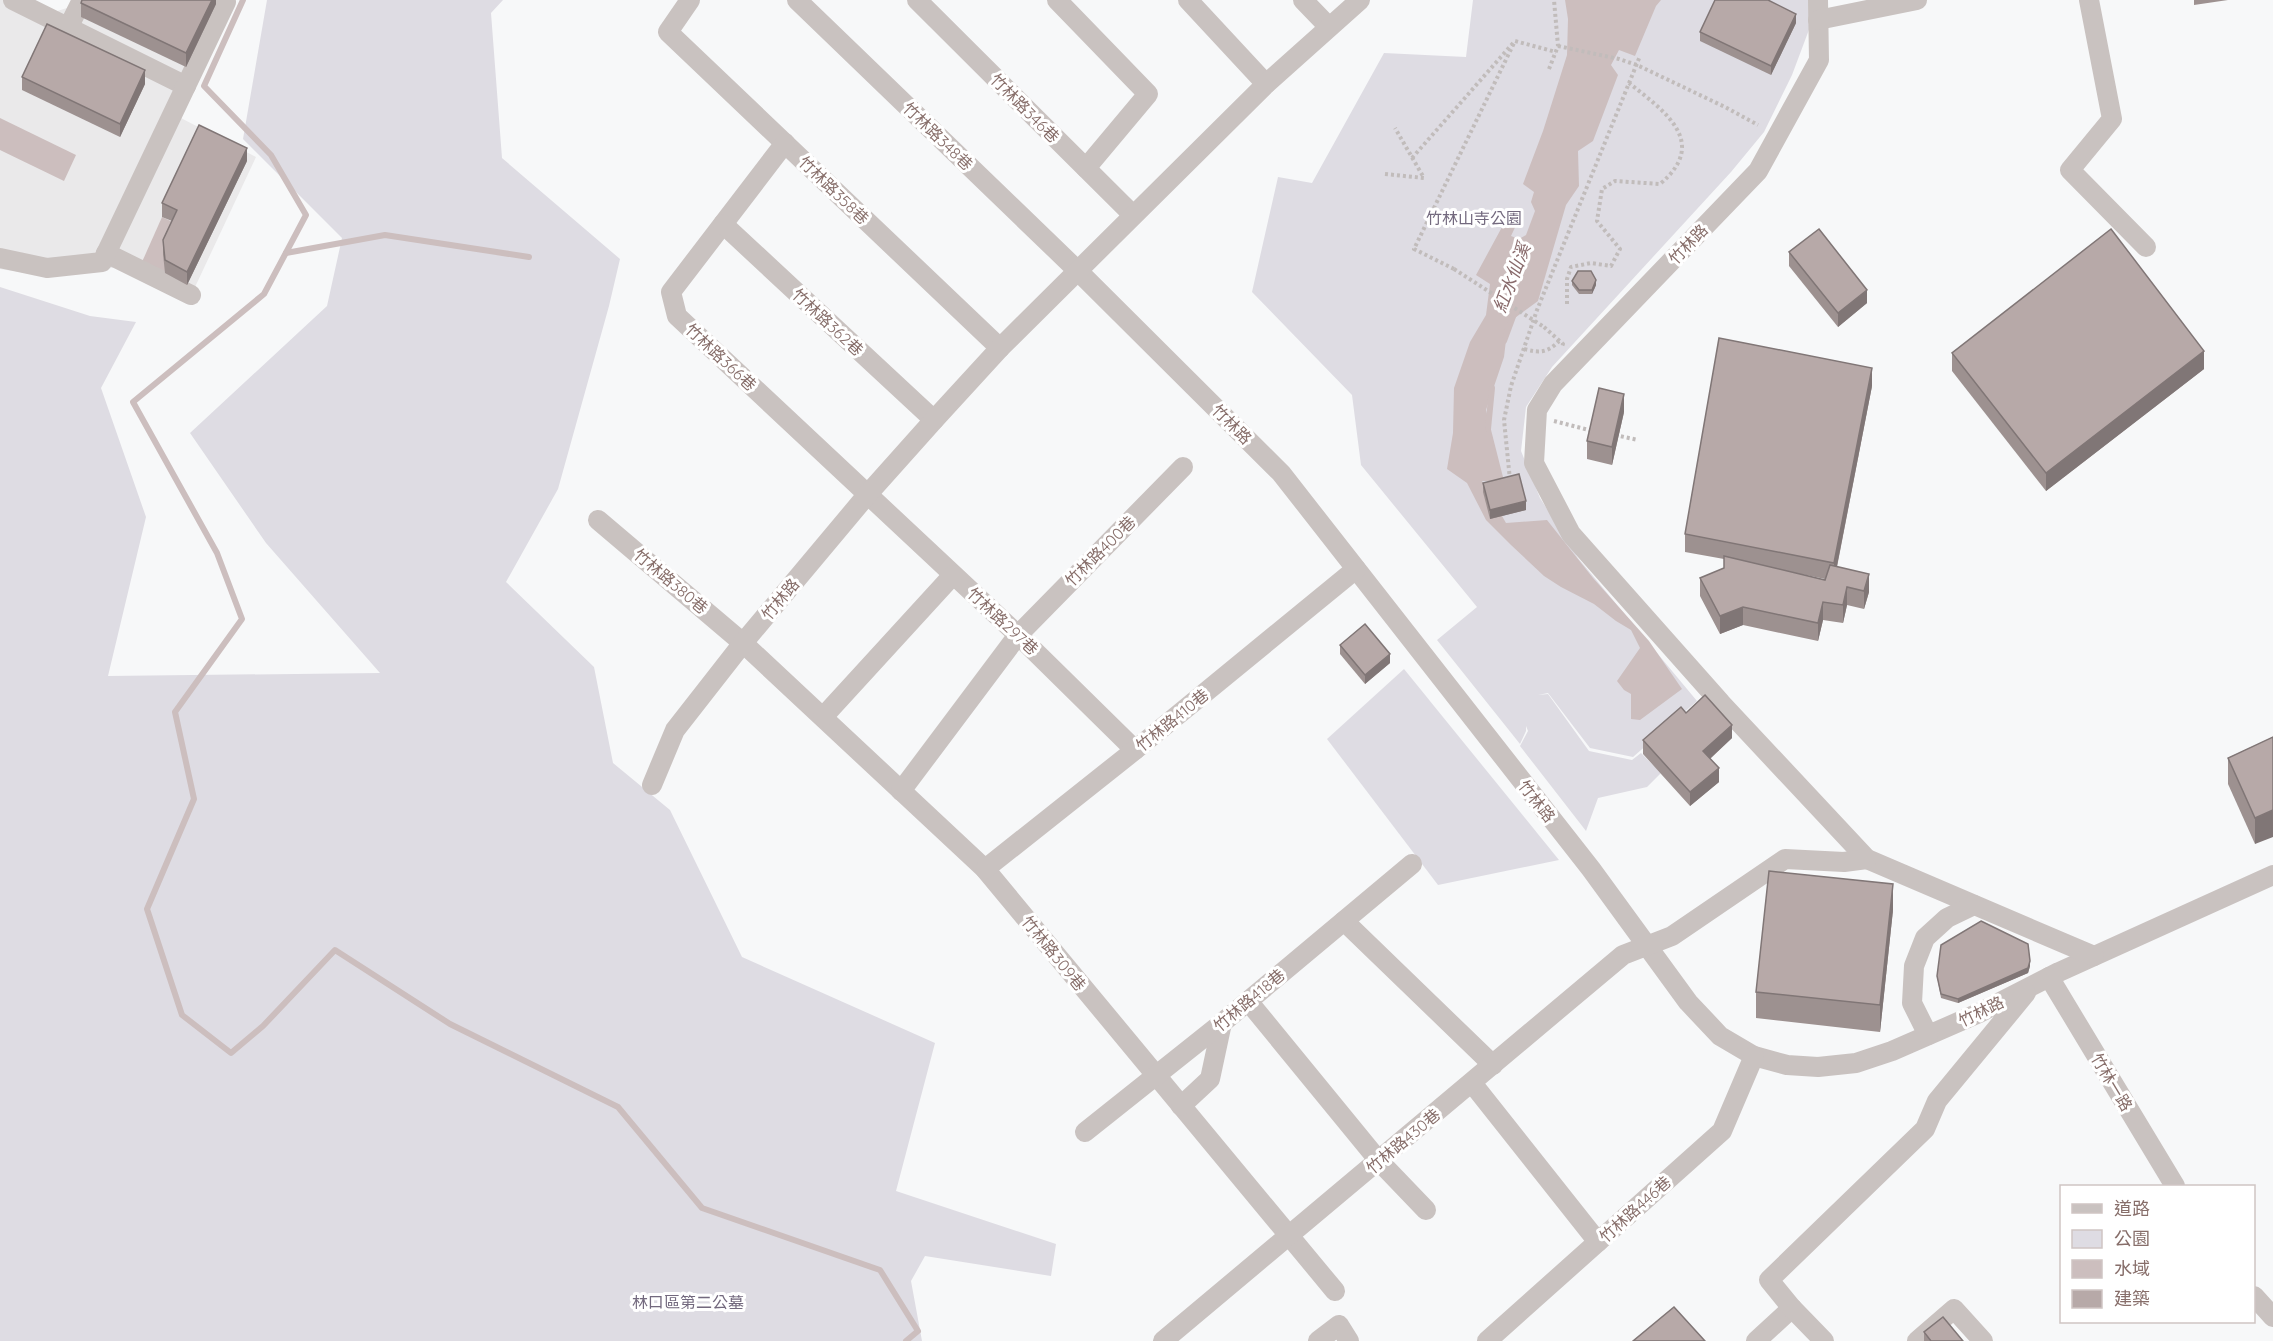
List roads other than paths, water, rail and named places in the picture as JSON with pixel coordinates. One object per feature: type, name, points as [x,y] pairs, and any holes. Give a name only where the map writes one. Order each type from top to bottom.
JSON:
[{"type":"street","points":[[13,0],[186,86]]},
{"type":"street","points":[[68,28],[81,0]]},
{"type":"street","points":[[0,258],[47,268],[102,262],[226,2],[223,0]]},
{"type":"street","name":"竹林路358巷","points":[[690,0],[668,32],[1000,348]]},
{"type":"street","name":"竹林路348巷","points":[[797,0],[1078,272]]},
{"type":"street","name":"竹林路346巷","points":[[917,0],[1133,215]]},
{"type":"street","points":[[1057,0],[1148,94],[1086,168]]},
{"type":"street","points":[[1188,0],[1266,84]]},
{"type":"street","points":[[1304,0],[1329,27]]},
{"type":"street","name":"竹林路","points":[[652,785],[675,730],[743,643],[867,495],[934,420],[1000,348],[1133,215],[1266,84],[1360,0]]},
{"type":"street","name":"竹林路","points":[[1818,0],[1819,60],[1758,171],[1553,384],[1537,410],[1534,463],[1571,534],[1721,703],[1867,860],[2094,956]]},
{"type":"street","points":[[1818,20],[1917,0]]},
{"type":"street","points":[[2089,0],[2112,119],[2070,170],[2146,247]]},
{"type":"street","name":"竹林路366巷","points":[[785,142],[671,292],[677,316],[867,495]]},
{"type":"street","name":"竹林路362巷","points":[[723,224],[934,420]]},
{"type":"street","points":[[0,244],[47,268]]},
{"type":"street","points":[[106,253],[191,295]]},
{"type":"street","name":"竹林路","points":[[1078,272],[1281,473],[1591,869],[1696,1011],[1720,1036],[1754,1056],[1787,1065],[1818,1067],[1856,1063],[1979,1013],[2094,956],[2273,875]]},
{"type":"street","name":"竹林路400巷","points":[[901,791],[1018,635],[1183,467]]},
{"type":"street","name":"竹林路297巷","points":[[867,495],[1018,635],[1135,750]]},
{"type":"street","name":"竹林路380巷","points":[[598,520],[743,643]]},
{"type":"street","name":"竹林路410巷","points":[[985,869],[1356,569]]},
{"type":"street","points":[[823,717],[953,575]]},
{"type":"street","name":"竹林路309巷","points":[[743,643],[985,869],[1335,1291]]},
{"type":"street","name":"竹林路430巷","points":[[1163,1341],[1623,955],[1671,936],[1785,859],[1844,862],[1867,860]]},
{"type":"street","name":"竹林路418巷","points":[[1085,1132],[1222,1023],[1412,864]]},
{"type":"street","points":[[1928,1035],[1912,1003],[1914,966],[1925,938],[1947,918],[1974,905]]},
{"type":"street","points":[[1344,921],[1492,1065]]},
{"type":"street","points":[[1824,1341],[1769,1280],[1925,1129],[1937,1101],[2041,981]]},
{"type":"street","name":"竹林一路","points":[[2041,981],[2174,1185]]},
{"type":"street","points":[[1248,1001],[1379,1161],[1426,1210]]},
{"type":"street","points":[[1181,1106],[1210,1079],[1222,1023]]},
{"type":"street","name":"竹林路446巷","points":[[1487,1341],[1722,1131],[1754,1056]]},
{"type":"street","points":[[1472,1083],[1598,1242]]},
{"type":"street","points":[[2255,1298],[2273,1317]]},
{"type":"street","points":[[1756,1341],[1792,1308]]},
{"type":"street","points":[[1917,1341],[1954,1309],[1983,1341]]},
{"type":"street","points":[[1318,1341],[1339,1325],[1349,1341]]},
{"type":"water","points":[[1565,0],[1661,0],[1656,6],[1635,56],[1619,50],[1611,65],[1618,75],[1593,141],[1578,151],[1579,186],[1566,205],[1538,301],[1508,323],[1504,357],[1486,410],[1504,481],[1482,481],[1506,523],[1547,520],[1593,578],[1649,641],[1682,689],[1640,720],[1631,719],[1631,694],[1624,690],[1617,681],[1640,648],[1631,630],[1594,604],[1544,576],[1486,520],[1467,483],[1447,469],[1453,433],[1454,388],[1470,342],[1486,315],[1490,284],[1476,275],[1508,216],[1518,221],[1511,236],[1519,239],[1526,235],[1535,211],[1531,202],[1534,192],[1523,184],[1543,131],[1567,55],[1568,19]]},
{"type":"water","points":[[0,118],[76,155],[64,181],[0,150]]},
{"type":"water","points":[[162,217],[177,224],[165,273],[142,262]]},
{"type":"waterway","points":[[243,0],[204,86],[271,155],[306,215],[264,294],[133,402],[217,553],[242,619],[175,712],[194,799],[147,909],[182,1015],[231,1053],[263,1026],[335,950],[450,1024],[618,1107],[702,1208],[880,1270],[918,1331],[906,1341]]},
{"type":"waterway","points":[[286,253],[385,235],[529,257]]},
{"type":"waterway","name":"紅水仙溪","points":[[1504,341],[1514,314]]},
{"type":"waterway","name":"紅水仙溪","points":[[1488,429],[1492,388]]},
{"type":"park label","name":"竹林山寺公園","points":[[1474,218]]},
{"type":"park label","name":"林口區第二公墓","points":[[688,1302]]}]
